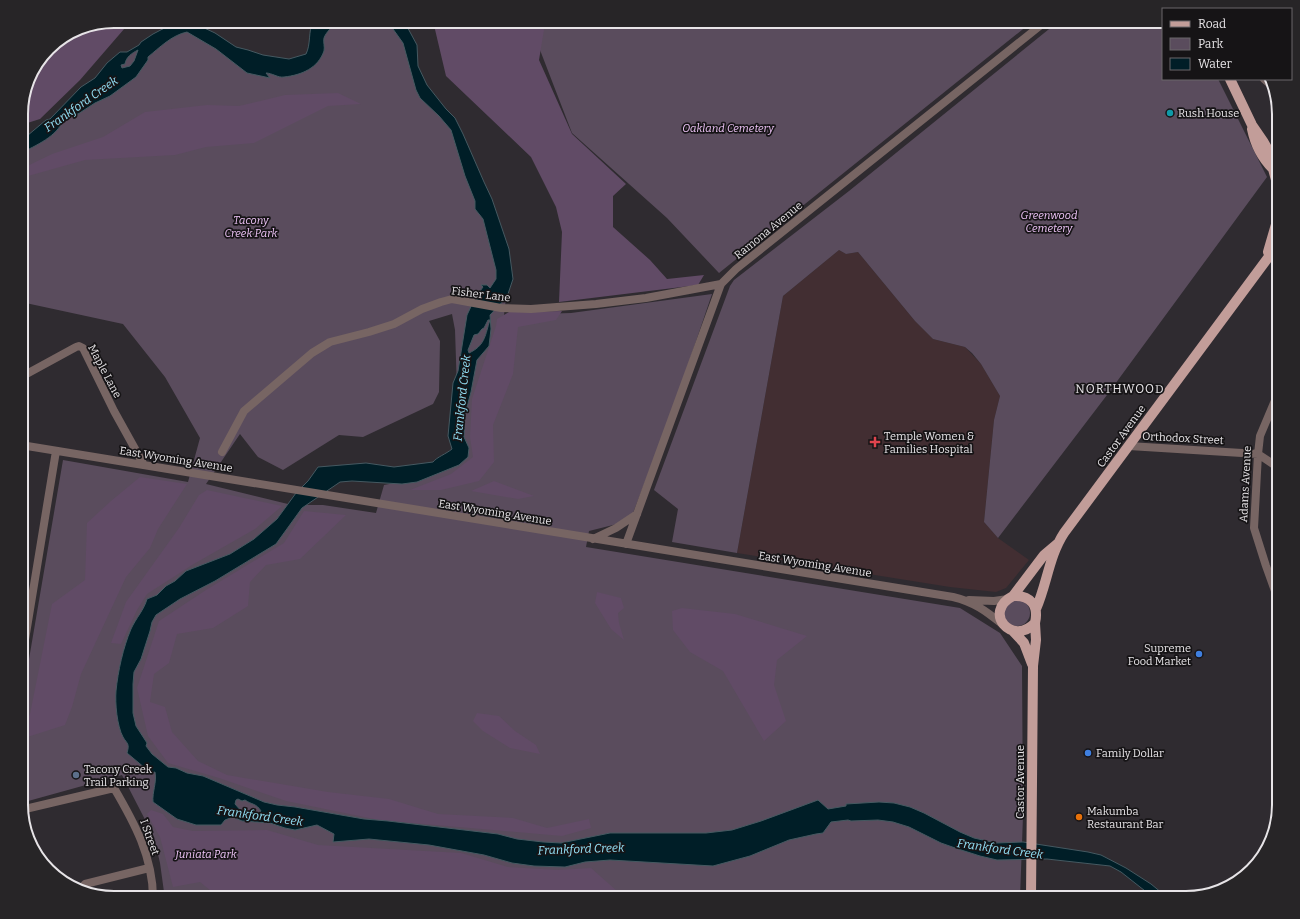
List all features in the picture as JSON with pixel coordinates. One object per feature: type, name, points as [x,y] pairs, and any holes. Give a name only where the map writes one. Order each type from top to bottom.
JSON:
[{"type":"main road","points":[[1230,80],[1252,125],[1254,137],[1264,160],[1272,168]]},
{"type":"main road","name":"Castor Avenue","points":[[1262,265],[1272,240]]},
{"type":"main road","name":"Castor Avenue","points":[[1011,598],[1044,555],[1057,544],[1272,251]]},
{"type":"main road","name":"Castor Avenue","points":[[1036,609],[1057,544]]},
{"type":"main road","points":[[1020,596],[1026,597],[1031,601],[1036,609],[1035,622],[1025,630],[1012,630],[1002,624],[999,613],[1000,608],[1011,598],[1020,596]]},
{"type":"main road","name":"Castor Avenue","points":[[1031,891],[1033,666],[1036,648],[1035,622]]},
{"type":"main road","name":"Castor Avenue","points":[[1012,630],[1024,643],[1033,666]]},
{"type":"street","name":"Ramona Avenue","points":[[626,544],[721,284],[736,269],[1037,28]]},
{"type":"street","name":"Fisher Lane","points":[[222,452],[244,411],[312,353],[330,342],[394,324],[422,309],[441,302],[452,299],[501,308],[531,309],[596,304],[646,298],[721,284]]},
{"type":"street","name":"Maple Lane","points":[[28,373],[76,347],[79,346],[82,348],[114,411],[144,464]]},
{"type":"street","name":"Adams Avenue","points":[[1272,408],[1260,436],[1254,528],[1272,583]]},
{"type":"street","name":"East Wyoming Avenue","points":[[28,446],[144,464],[966,600],[994,601],[1011,598]]},
{"type":"street","name":"Orthodox Street","points":[[1129,446],[1258,454]]},
{"type":"street","points":[[28,609],[56,451]]},
{"type":"street","points":[[1258,454],[1272,463]]},
{"type":"street","points":[[592,539],[616,528],[638,514]]},
{"type":"street","name":"East Wyoming Avenue","points":[[966,600],[983,608],[1002,624]]},
{"type":"street","name":"I Street","points":[[28,808],[114,788],[131,816],[142,840],[153,891]]},
{"type":"street","points":[[84,885],[149,868]]},
{"type":"shaded area","name":"Temple Women & Families Hospital","points":[[839,250],[846,254],[858,252],[915,321],[933,339],[965,347],[981,364],[1000,396],[994,420],[984,522],[998,538],[1029,560],[1006,588],[996,592],[950,587],[737,553],[783,296]]},
{"type":"green space","points":[[109,28],[125,28],[80,80],[40,119],[28,123],[28,109],[31,92],[37,76],[49,57],[57,49],[81,35]]},
{"type":"green space","points":[[174,28],[189,28],[249,59],[315,60],[325,28],[401,28],[419,79],[452,119],[508,280],[504,315],[571,313],[712,294],[672,412],[633,513],[621,523],[589,531],[586,547],[960,608],[1000,633],[1022,666],[1023,816],[1020,891],[164,891],[160,863],[154,837],[122,775],[28,801],[28,665],[63,460],[188,482],[200,438],[165,377],[123,324],[28,304],[28,138],[99,79],[112,63]],"holes":[[[452,314],[455,330],[459,450],[410,480],[384,485],[376,513],[323,505],[292,505],[206,484],[240,434],[258,457],[283,470],[339,435],[363,437],[433,404],[439,392],[440,341],[429,321]]]},
{"type":"green space","points":[[435,28],[544,28],[539,60],[572,134],[626,184],[613,196],[613,227],[650,260],[667,279],[704,275],[698,285],[559,302],[562,232],[556,207],[531,157],[446,76]]},
{"type":"green space","name":"Oakland Cemetery","points":[[532,28],[1024,28],[719,273],[667,218],[572,133]]},
{"type":"green space","name":"Greenwood Cemetery","points":[[1050,28],[1162,28],[1162,80],[1218,80],[1267,177],[1107,395],[998,538],[984,522],[994,420],[1000,396],[981,364],[972,353],[965,347],[933,339],[915,321],[858,252],[846,254],[839,250],[783,296],[737,553],[672,542],[678,509],[654,490],[730,286],[734,280],[849,191]]},
{"type":"green space","points":[[338,93],[361,104],[328,106],[254,143],[206,147],[175,155],[85,160],[28,176],[28,166],[52,154],[103,137],[145,112],[207,105],[239,106],[285,95]]},
{"type":"green space","points":[[562,311],[556,320],[518,327],[513,374],[493,425],[494,462],[479,481],[441,490],[410,490],[451,474],[473,457],[470,437],[472,399],[497,319],[509,312]]},
{"type":"green space","points":[[140,477],[187,484],[158,529],[150,548],[126,577],[81,674],[72,707],[65,725],[28,737],[28,718],[52,604],[85,580],[87,523]]},
{"type":"green space","points":[[494,481],[534,496],[518,499],[471,491]]},
{"type":"green space","points":[[207,490],[282,506],[255,529],[192,565],[147,594],[137,610],[121,644],[111,643],[126,602],[179,528],[199,495]]},
{"type":"green space","points":[[304,511],[346,515],[300,559],[266,565],[250,582],[248,606],[213,628],[177,634],[169,663],[154,674],[150,702],[165,707],[172,732],[198,761],[227,775],[328,792],[389,799],[438,814],[513,818],[547,828],[589,819],[591,828],[562,836],[379,820],[286,801],[219,778],[168,763],[148,736],[137,688],[159,621],[206,590],[284,543]]},
{"type":"green space","points":[[597,592],[621,598],[624,608],[618,613],[624,640],[611,629],[595,603]]},
{"type":"green space","points":[[1017,600],[1026,604],[1030,613],[1026,622],[1017,626],[1008,622],[1004,613],[1008,604]]},
{"type":"green space","points":[[682,608],[735,614],[807,636],[777,660],[774,685],[786,721],[764,741],[723,671],[690,652],[673,630],[672,611]]},
{"type":"green space","points":[[477,713],[499,716],[515,731],[536,745],[540,754],[510,748],[483,731],[473,721]]},
{"type":"green space","name":"Juniata Park","points":[[151,810],[163,814],[173,827],[193,831],[267,830],[318,845],[461,853],[508,867],[558,870],[591,868],[617,891],[211,891],[200,882],[173,887],[160,837],[147,814]]},
{"type":"water","name":"Frankford Creek","points":[[165,28],[204,28],[215,33],[236,47],[263,55],[289,59],[306,54],[310,28],[331,28],[325,36],[324,51],[318,62],[308,70],[284,77],[266,73],[270,78],[247,73],[216,49],[187,32],[176,36],[148,57],[148,60],[136,77],[110,96],[95,103],[78,114],[71,115],[63,120],[51,136],[28,150],[28,135],[46,120],[50,119],[81,87],[95,78],[107,63],[120,52],[127,52],[139,45],[141,42]],"holes":[[[138,50],[134,61],[130,66],[122,68],[121,65],[125,64],[127,59]]]},
{"type":"water","name":"Frankford Creek","points":[[392,28],[408,28],[417,45],[418,66],[427,85],[455,118],[463,134],[492,199],[509,249],[513,279],[507,297],[490,315],[491,329],[489,346],[477,360],[465,414],[464,437],[469,448],[468,457],[459,465],[417,482],[402,484],[352,481],[340,482],[302,508],[276,544],[215,581],[180,599],[156,615],[152,622],[141,659],[134,672],[133,684],[133,713],[136,726],[147,743],[146,746],[152,754],[168,767],[203,776],[264,802],[277,805],[364,819],[498,834],[517,839],[543,842],[561,843],[610,833],[706,833],[732,830],[818,800],[828,809],[846,806],[846,804],[879,802],[894,803],[910,807],[924,813],[974,838],[996,843],[1023,842],[1101,855],[1126,868],[1160,891],[1145,891],[1121,872],[1110,866],[1047,859],[997,860],[941,843],[909,827],[893,822],[878,820],[848,820],[831,822],[823,833],[789,840],[750,856],[713,866],[610,860],[585,862],[565,867],[534,866],[512,863],[484,855],[429,845],[369,839],[333,842],[334,834],[317,825],[295,830],[270,823],[242,821],[233,817],[225,820],[221,825],[196,825],[177,819],[153,802],[155,772],[151,773],[127,753],[128,745],[119,727],[116,702],[116,691],[121,660],[131,629],[147,599],[157,595],[186,571],[230,554],[254,539],[277,519],[318,467],[366,463],[394,467],[433,462],[452,449],[448,436],[453,383],[458,371],[467,315],[475,298],[483,287],[481,285],[487,285],[490,288],[496,279],[496,270],[483,219],[475,209],[475,201],[465,176],[451,130],[420,98],[416,90],[403,43]],"holes":[[[488,320],[490,320],[483,341],[478,347],[469,353],[468,350],[474,335],[478,334],[484,328]],[[238,799],[242,801],[245,800],[256,805],[261,811],[257,814],[253,813],[248,816],[235,804],[236,800]]]},
{"type":"place","name":"Rush House","points":[[1170,113]]},
{"type":"place","name":"Temple Women & Families Hospital","points":[[875,442]]},
{"type":"place","name":"Supreme Food Market","points":[[1199,654]]},
{"type":"place","name":"Family Dollar","points":[[1088,753]]},
{"type":"place","name":"Tacony Creek Trail Parking","points":[[76,775]]},
{"type":"place","name":"Makumba Restaurant Bar","points":[[1079,817]]},
{"type":"district","name":"NORTHWOOD","points":[[1120,389]]},
{"type":"park label","name":"Tacony Creek Park","points":[[251,226]]}]
